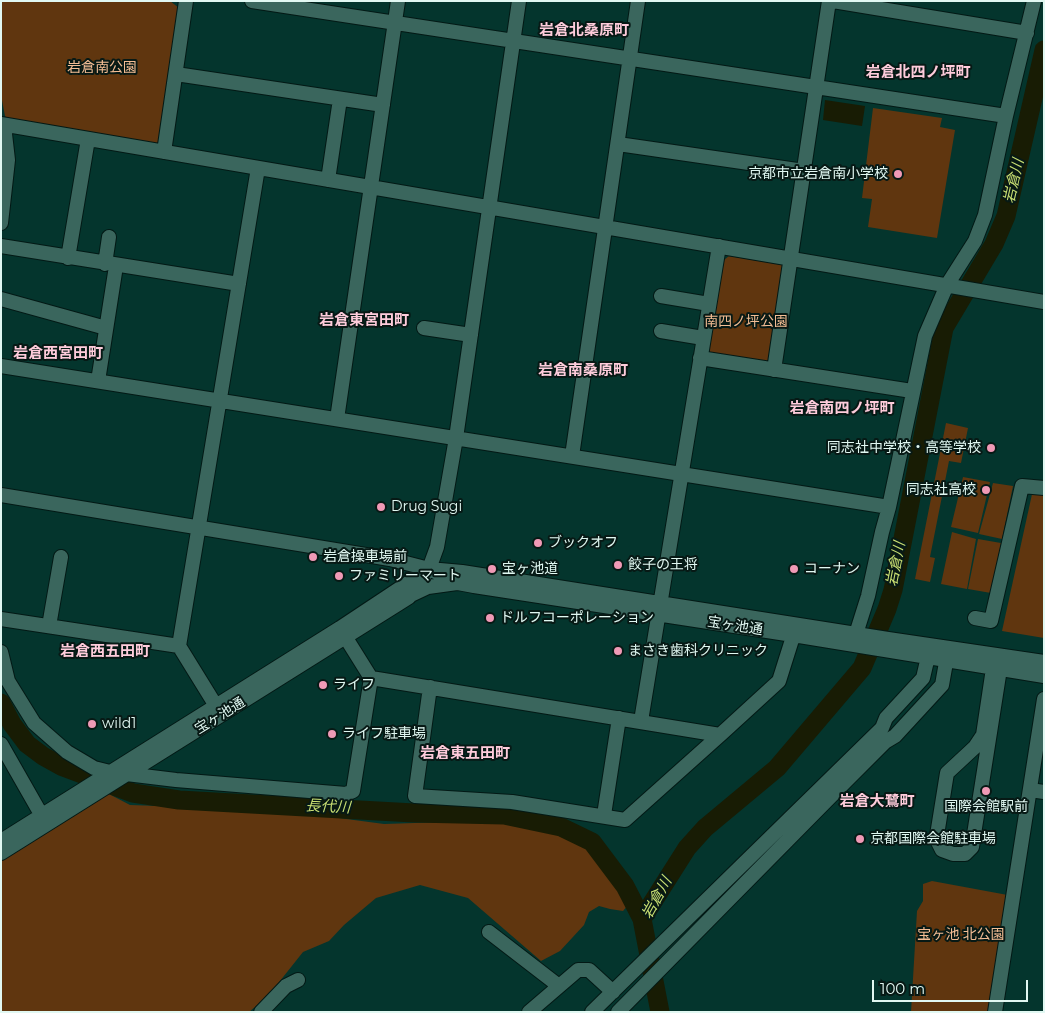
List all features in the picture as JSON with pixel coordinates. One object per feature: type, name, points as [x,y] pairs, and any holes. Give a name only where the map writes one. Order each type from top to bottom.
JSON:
[{"type":"street","points":[[164,152],[186,1]]},
{"type":"street","points":[[252,1],[1006,116]]},
{"type":"street","points":[[337,419],[398,1]]},
{"type":"street","points":[[1,495],[199,526],[390,559],[429,569],[437,546],[456,438],[519,1]]},
{"type":"street","points":[[572,456],[638,1]]},
{"type":"street","points":[[774,370],[816,88],[831,1],[1027,33]]},
{"type":"street","points":[[858,638],[889,506],[925,336],[947,285],[975,241],[985,215],[1006,116],[1034,1]]},
{"type":"street","points":[[176,74],[383,105]]},
{"type":"street","points":[[328,180],[340,99]]},
{"type":"street","points":[[1,224],[8,160],[3,125],[1044,302]]},
{"type":"street","points":[[68,258],[88,139]]},
{"type":"street","points":[[618,144],[804,171]]},
{"type":"street","points":[[219,710],[179,646],[258,168]]},
{"type":"street","points":[[98,381],[106,328],[110,265],[109,237]]},
{"type":"street","points":[[1,246],[110,265],[239,284]]},
{"type":"street","points":[[641,721],[719,246]]},
{"type":"street","points":[[661,296],[709,304]]},
{"type":"street","points":[[1,299],[106,328]]},
{"type":"street","points":[[424,328],[471,336]]},
{"type":"street","points":[[661,331],[704,338]]},
{"type":"street","points":[[700,358],[912,391]]},
{"type":"street","points":[[1,366],[889,506]]},
{"type":"street","points":[[976,618],[991,621],[1022,486],[1044,488]]},
{"type":"street","points":[[49,626],[61,557]]},
{"type":"street","points":[[390,559],[402,572],[404,593],[428,587],[458,583]]},
{"type":"street","name":"宝ヶ池通","points":[[429,569],[458,583],[659,608]]},
{"type":"street","name":"宝ヶ池通","points":[[1,853],[44,820],[404,593],[429,569],[462,572],[659,608],[858,638],[978,659],[1020,658],[1044,662]]},
{"type":"street","points":[[1,619],[179,646]]},
{"type":"street","points":[[430,687],[416,796],[512,802],[604,815],[625,820],[779,681],[795,630]]},
{"type":"street","points":[[1,652],[8,681],[34,723],[67,752],[94,768],[108,780],[176,780],[346,794],[353,791],[372,678],[343,633]]},
{"type":"street","points":[[592,1012],[882,728],[886,718],[923,678],[929,651]]},
{"type":"street","points":[[623,1007],[878,749],[895,736],[942,684],[947,654]]},
{"type":"street","points":[[1000,669],[972,847],[965,854],[953,854],[942,850],[937,835],[948,773],[976,747],[983,735],[992,676],[1000,669],[1020,658]]},
{"type":"street","points":[[978,659],[985,675],[977,735],[978,742]]},
{"type":"street","name":"宝ヶ池通","points":[[978,659],[1000,669],[1044,676]]},
{"type":"street","points":[[372,678],[720,735]]},
{"type":"street","points":[[995,1012],[1044,699]]},
{"type":"street","points":[[604,815],[619,718]]},
{"type":"street","points":[[1,744],[44,820]]},
{"type":"street","points":[[1030,790],[1044,792]]},
{"type":"street","name":"宝ヶ池通","points":[[1,841],[44,820]]},
{"type":"street","points":[[489,932],[559,986]]},
{"type":"street","points":[[529,1012],[578,970],[589,970],[617,988]]},
{"type":"street","points":[[261,1012],[286,986],[298,980]]},
{"type":"green space","name":"岩倉南公園","points":[[1,1],[170,1],[179,8],[161,141],[155,144],[8,120],[5,116],[1,95]]},
{"type":"green space","points":[[873,108],[942,118],[940,127],[955,130],[937,238],[868,227],[872,199],[862,198]]},
{"type":"green space","name":"南四ノ坪公園","points":[[729,256],[783,265],[768,364],[712,354],[708,349],[724,260]]},
{"type":"green space","points":[[946,423],[968,428],[961,463],[949,461],[930,557],[935,558],[930,582],[915,579]]},
{"type":"green space","points":[[963,477],[990,482],[978,533],[951,527]]},
{"type":"green space","points":[[993,483],[1013,486],[1002,539],[979,534]]},
{"type":"green space","points":[[1034,485],[1044,486],[1044,638],[1002,631]]},
{"type":"green space","points":[[952,532],[976,539],[967,589],[941,584]]},
{"type":"green space","points":[[978,539],[1001,543],[991,593],[968,589]]},
{"type":"green space","points":[[98,792],[109,794],[130,805],[246,809],[309,814],[384,824],[505,820],[551,827],[579,840],[600,863],[629,904],[623,911],[599,906],[589,912],[584,925],[560,951],[541,961],[468,898],[420,885],[376,898],[344,925],[329,941],[303,952],[268,996],[249,1012],[1,1012],[1,855]]},
{"type":"green space","name":"宝ヶ池 北公園","points":[[932,881],[1013,896],[995,1012],[911,1012],[917,911],[923,901],[923,884]]},
{"type":"shaded area","points":[[825,100],[865,106],[862,126],[823,120]]},
{"type":"waterway","name":"岩倉川","points":[[642,919],[687,848],[705,828],[777,768],[862,668],[893,590],[944,328],[994,244],[1006,216],[1044,50]]},
{"type":"waterway","name":"長代川","points":[[1,703],[12,724],[27,744],[43,756],[61,766],[133,793],[179,800],[414,813],[504,815],[561,827],[592,842],[625,886],[642,919],[660,1012]]},
{"type":"place","name":"京都市立岩倉南小学校","points":[[898,174]]},
{"type":"place","name":"同志社中学校・高等学校","points":[[991,448]]},
{"type":"place","name":"同志社高校","points":[[986,490]]},
{"type":"place","name":"Drug Sugi","points":[[381,507]]},
{"type":"place","name":"ブックオフ","points":[[538,543]]},
{"type":"place","name":"岩倉操車場前","points":[[313,557]]},
{"type":"place","name":"餃子の王将","points":[[618,565]]},
{"type":"place","name":"宝ヶ池道","points":[[492,569]]},
{"type":"place","name":"コーナン","points":[[794,569]]},
{"type":"place","name":"ファミリーマート","points":[[339,576]]},
{"type":"place","name":"ドルフコーポレーション","points":[[490,618]]},
{"type":"place","name":"まさき歯科クリニック","points":[[618,651]]},
{"type":"place","name":"ライフ","points":[[323,685]]},
{"type":"place","name":"wild1","points":[[92,724]]},
{"type":"place","name":"ライフ駐車場","points":[[332,734]]},
{"type":"place","name":"国際会館駅前","points":[[986,791]]},
{"type":"place","name":"京都国際会館駐車場","points":[[860,839]]},
{"type":"district","name":"岩倉北桑原町","points":[[584,31]]},
{"type":"district","name":"岩倉北四ノ坪町","points":[[918,73]]},
{"type":"district","name":"岩倉東宮田町","points":[[364,321]]},
{"type":"district","name":"岩倉西宮田町","points":[[58,354]]},
{"type":"district","name":"岩倉南桑原町","points":[[583,371]]},
{"type":"district","name":"岩倉南四ノ坪町","points":[[842,409]]},
{"type":"district","name":"岩倉西五田町","points":[[105,652]]},
{"type":"district","name":"岩倉東五田町","points":[[465,754]]},
{"type":"district","name":"岩倉大鷺町","points":[[877,802]]}]
